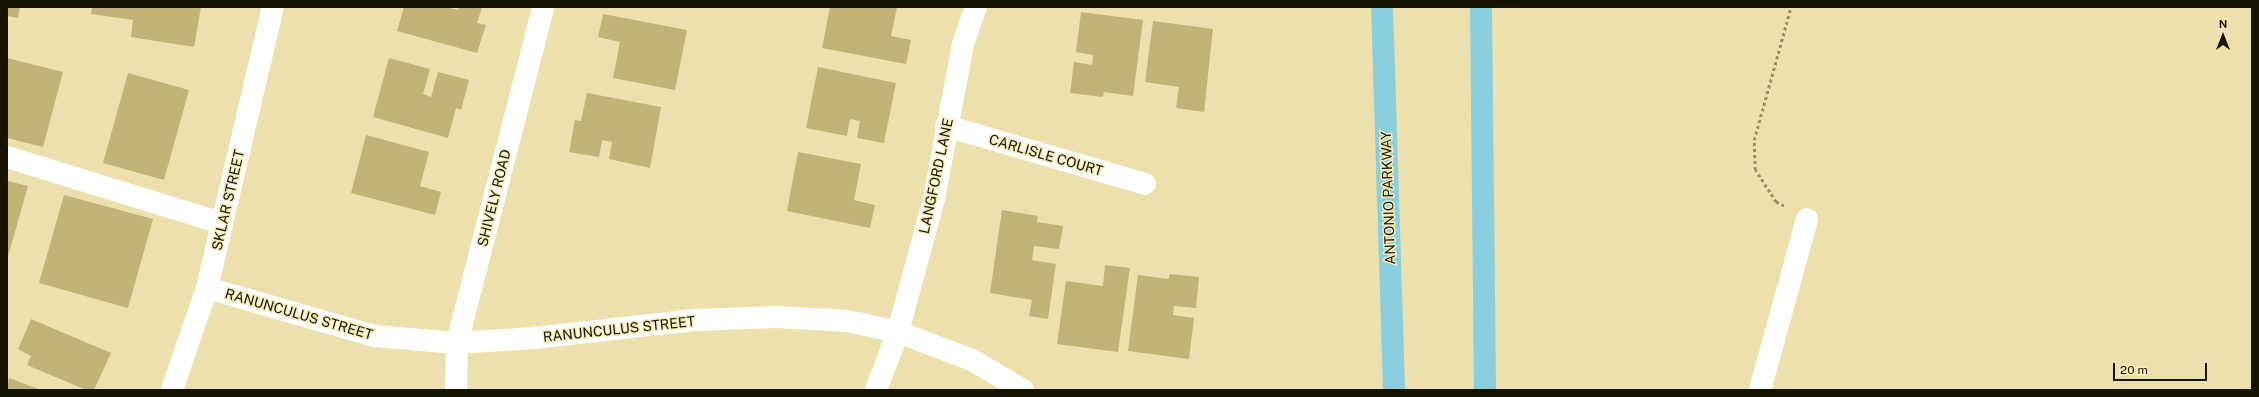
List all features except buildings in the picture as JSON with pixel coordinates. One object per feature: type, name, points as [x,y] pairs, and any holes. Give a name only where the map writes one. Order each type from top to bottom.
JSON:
[{"type":"main road","name":"ANTONIO PARKWAY","points":[[1382,7],[1394,390]]},
{"type":"main road","points":[[1481,7],[1485,390]]},
{"type":"street","name":"SKLAR STREET","points":[[172,390],[207,288],[273,7]]},
{"type":"street","name":"SHIVELY ROAD","points":[[456,390],[457,343],[543,7]]},
{"type":"street","name":"LANGFORD LANE","points":[[876,390],[898,332],[934,199],[946,126],[963,44],[976,7]]},
{"type":"street","name":"CARLISLE COURT","points":[[946,126],[1145,184]]},
{"type":"street","points":[[7,157],[222,223]]},
{"type":"street","points":[[1760,390],[1807,218]]},
{"type":"street","name":"RANUNCULUS STREET","points":[[207,288],[374,336],[457,343],[534,338],[695,320],[776,317],[848,321],[898,332],[972,360],[1023,390]]},
{"type":"path","points":[[1791,7],[1754,140],[1755,170],[1776,202],[1807,218]]}]
